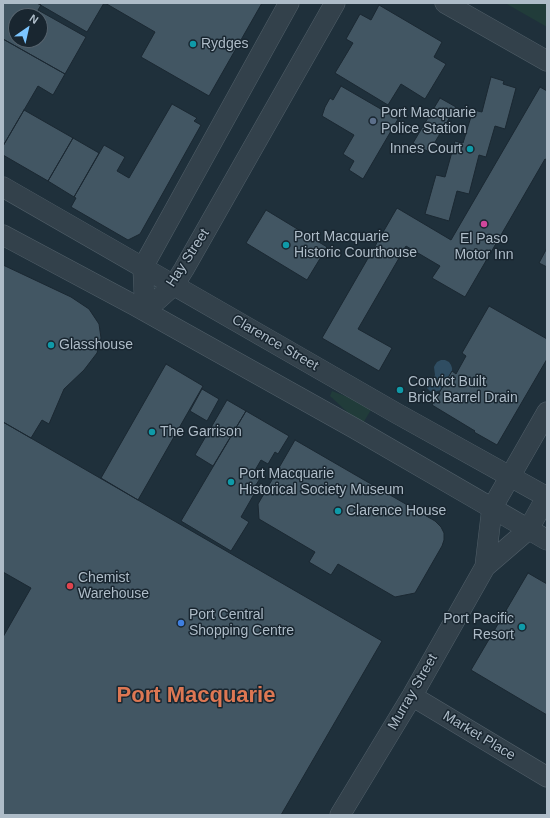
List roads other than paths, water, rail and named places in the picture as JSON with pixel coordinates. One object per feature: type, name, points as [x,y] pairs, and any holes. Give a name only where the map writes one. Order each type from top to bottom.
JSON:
[{"type":"street","points":[[143,267],[289,3]]},
{"type":"street","name":"Hay Street","points":[[145,311],[174,285],[335,3]]},
{"type":"street","points":[[445,3],[547,61]]},
{"type":"street","name":"Clarence Street","points":[[3,187],[396,413],[547,496]]},
{"type":"street","points":[[3,235],[145,311],[354,428],[547,540]]},
{"type":"street","name":"Hay Street","points":[[143,267],[145,311]]},
{"type":"street","name":"Murray Street","points":[[485,567],[492,508],[547,412]]},
{"type":"street","name":"Murray Street","points":[[340,815],[412,696],[485,567],[528,530],[547,496]]},
{"type":"street","name":"Market Place","points":[[412,696],[547,777]]},
{"type":"water","points":[[441,360],[449,362],[452,371],[441,390],[433,392],[427,388],[427,384],[435,375],[435,365]]},
{"type":"place","name":"Rydges","points":[[193,44]]},
{"type":"place","name":"Port Macquarie Police Station","points":[[373,121]]},
{"type":"place","name":"Innes Court","points":[[470,149]]},
{"type":"place","name":"El Paso Motor Inn","points":[[484,224]]},
{"type":"place","name":"Port Macquarie Historic Courthouse","points":[[286,245]]},
{"type":"place","name":"Glasshouse","points":[[51,345]]},
{"type":"place","name":"Convict Built Brick Barrel Drain","points":[[400,390]]},
{"type":"place","name":"The Garrison","points":[[152,432]]},
{"type":"place","name":"Port Macquarie Historical Society Museum","points":[[231,482]]},
{"type":"place","name":"Clarence House","points":[[338,511]]},
{"type":"place","name":"Chemist Warehouse","points":[[70,586]]},
{"type":"place","name":"Port Central Shopping Centre","points":[[181,623]]},
{"type":"place","name":"Port Pacific Resort","points":[[522,627]]},
{"type":"district","name":"Port Macquarie","points":[[196,696]]}]
